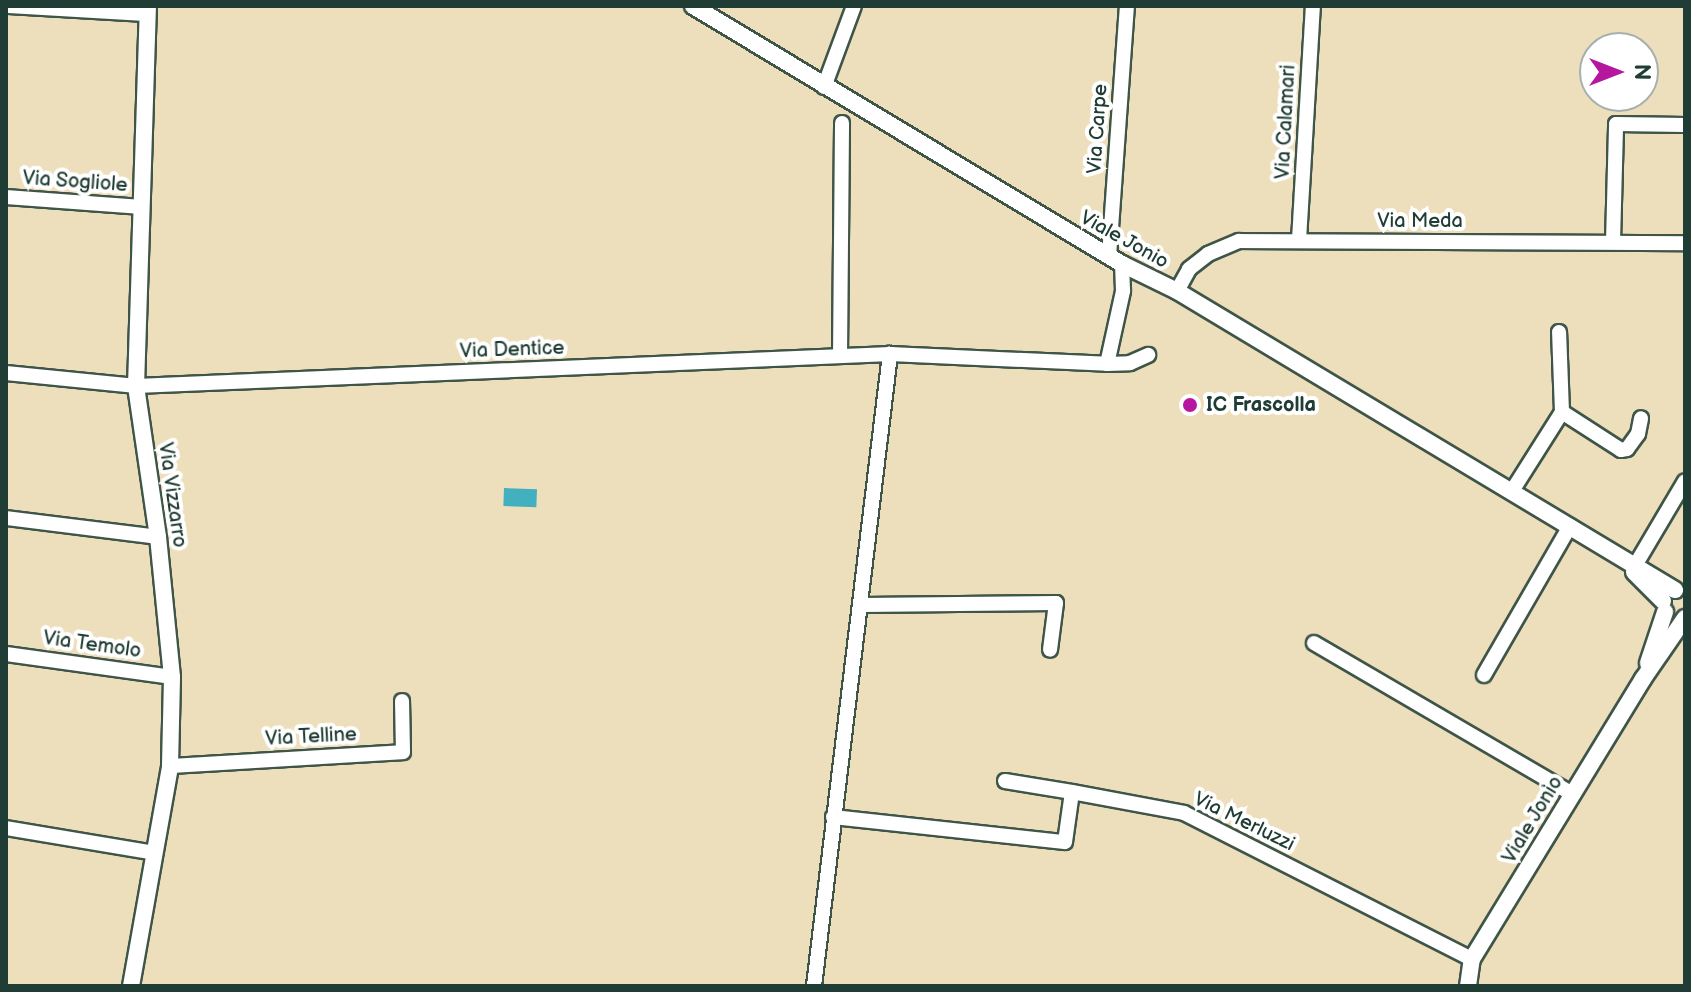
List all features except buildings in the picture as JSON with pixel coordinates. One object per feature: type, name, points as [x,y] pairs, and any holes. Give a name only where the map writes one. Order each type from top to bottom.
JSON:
[{"type":"street","points":[[7,6],[147,10]]},
{"type":"street","name":"Viale Jonio","points":[[693,6],[719,13],[824,87],[1115,260],[1177,291],[1636,564],[1672,599]]},
{"type":"street","points":[[824,87],[854,6]]},
{"type":"street","name":"Via Carpe","points":[[1115,260],[1127,6]]},
{"type":"street","name":"Via Calamari","points":[[1299,240],[1313,6]]},
{"type":"street","name":"Via Vizzarro","points":[[131,986],[170,766],[172,677],[158,537],[136,386],[147,10]]},
{"type":"street","points":[[840,356],[842,123]]},
{"type":"street","points":[[1613,242],[1616,124],[1685,125]]},
{"type":"street","name":"Via Sogliole","points":[[6,197],[142,207]]},
{"type":"street","name":"Via Meda","points":[[1177,291],[1189,269],[1218,249],[1239,241],[1685,243]]},
{"type":"street","points":[[1107,364],[1123,291],[1115,260]]},
{"type":"street","points":[[1123,291],[1150,278]]},
{"type":"street","points":[[1512,491],[1562,412],[1559,332]]},
{"type":"street","points":[[814,986],[890,354]]},
{"type":"street","name":"Via Dentice","points":[[6,373],[136,386],[890,354],[1107,364],[1130,363],[1148,355]]},
{"type":"street","points":[[1562,412],[1621,450],[1627,449],[1638,434],[1641,418]]},
{"type":"street","points":[[1636,564],[1685,481]]},
{"type":"street","points":[[6,518],[158,537]]},
{"type":"street","points":[[1484,675],[1570,526]]},
{"type":"street","name":"Viale Jonio","points":[[1617,553],[1672,599]]},
{"type":"street","points":[[1672,599],[1671,618],[1685,618]]},
{"type":"street","name":"Viale Jonio","points":[[1643,679],[1672,599]]},
{"type":"street","points":[[862,605],[1056,603],[1050,650]]},
{"type":"street","name":"Viale Jonio","points":[[1468,986],[1472,959],[1643,679],[1685,618]]},
{"type":"street","points":[[1314,643],[1572,794]]},
{"type":"street","name":"Via Temolo","points":[[6,654],[172,677]]},
{"type":"street","name":"Via Telline","points":[[170,766],[403,752],[402,701]]},
{"type":"street","name":"Via Merluzzi","points":[[1005,781],[1184,813],[1472,959]]},
{"type":"street","points":[[833,817],[1065,842],[1072,792]]},
{"type":"street","points":[[6,828],[155,853]]},
{"type":"water","points":[[504,488],[537,489],[536,507],[503,506]]},
{"type":"place","name":"IC Frascolla","points":[[1190,405]]}]
